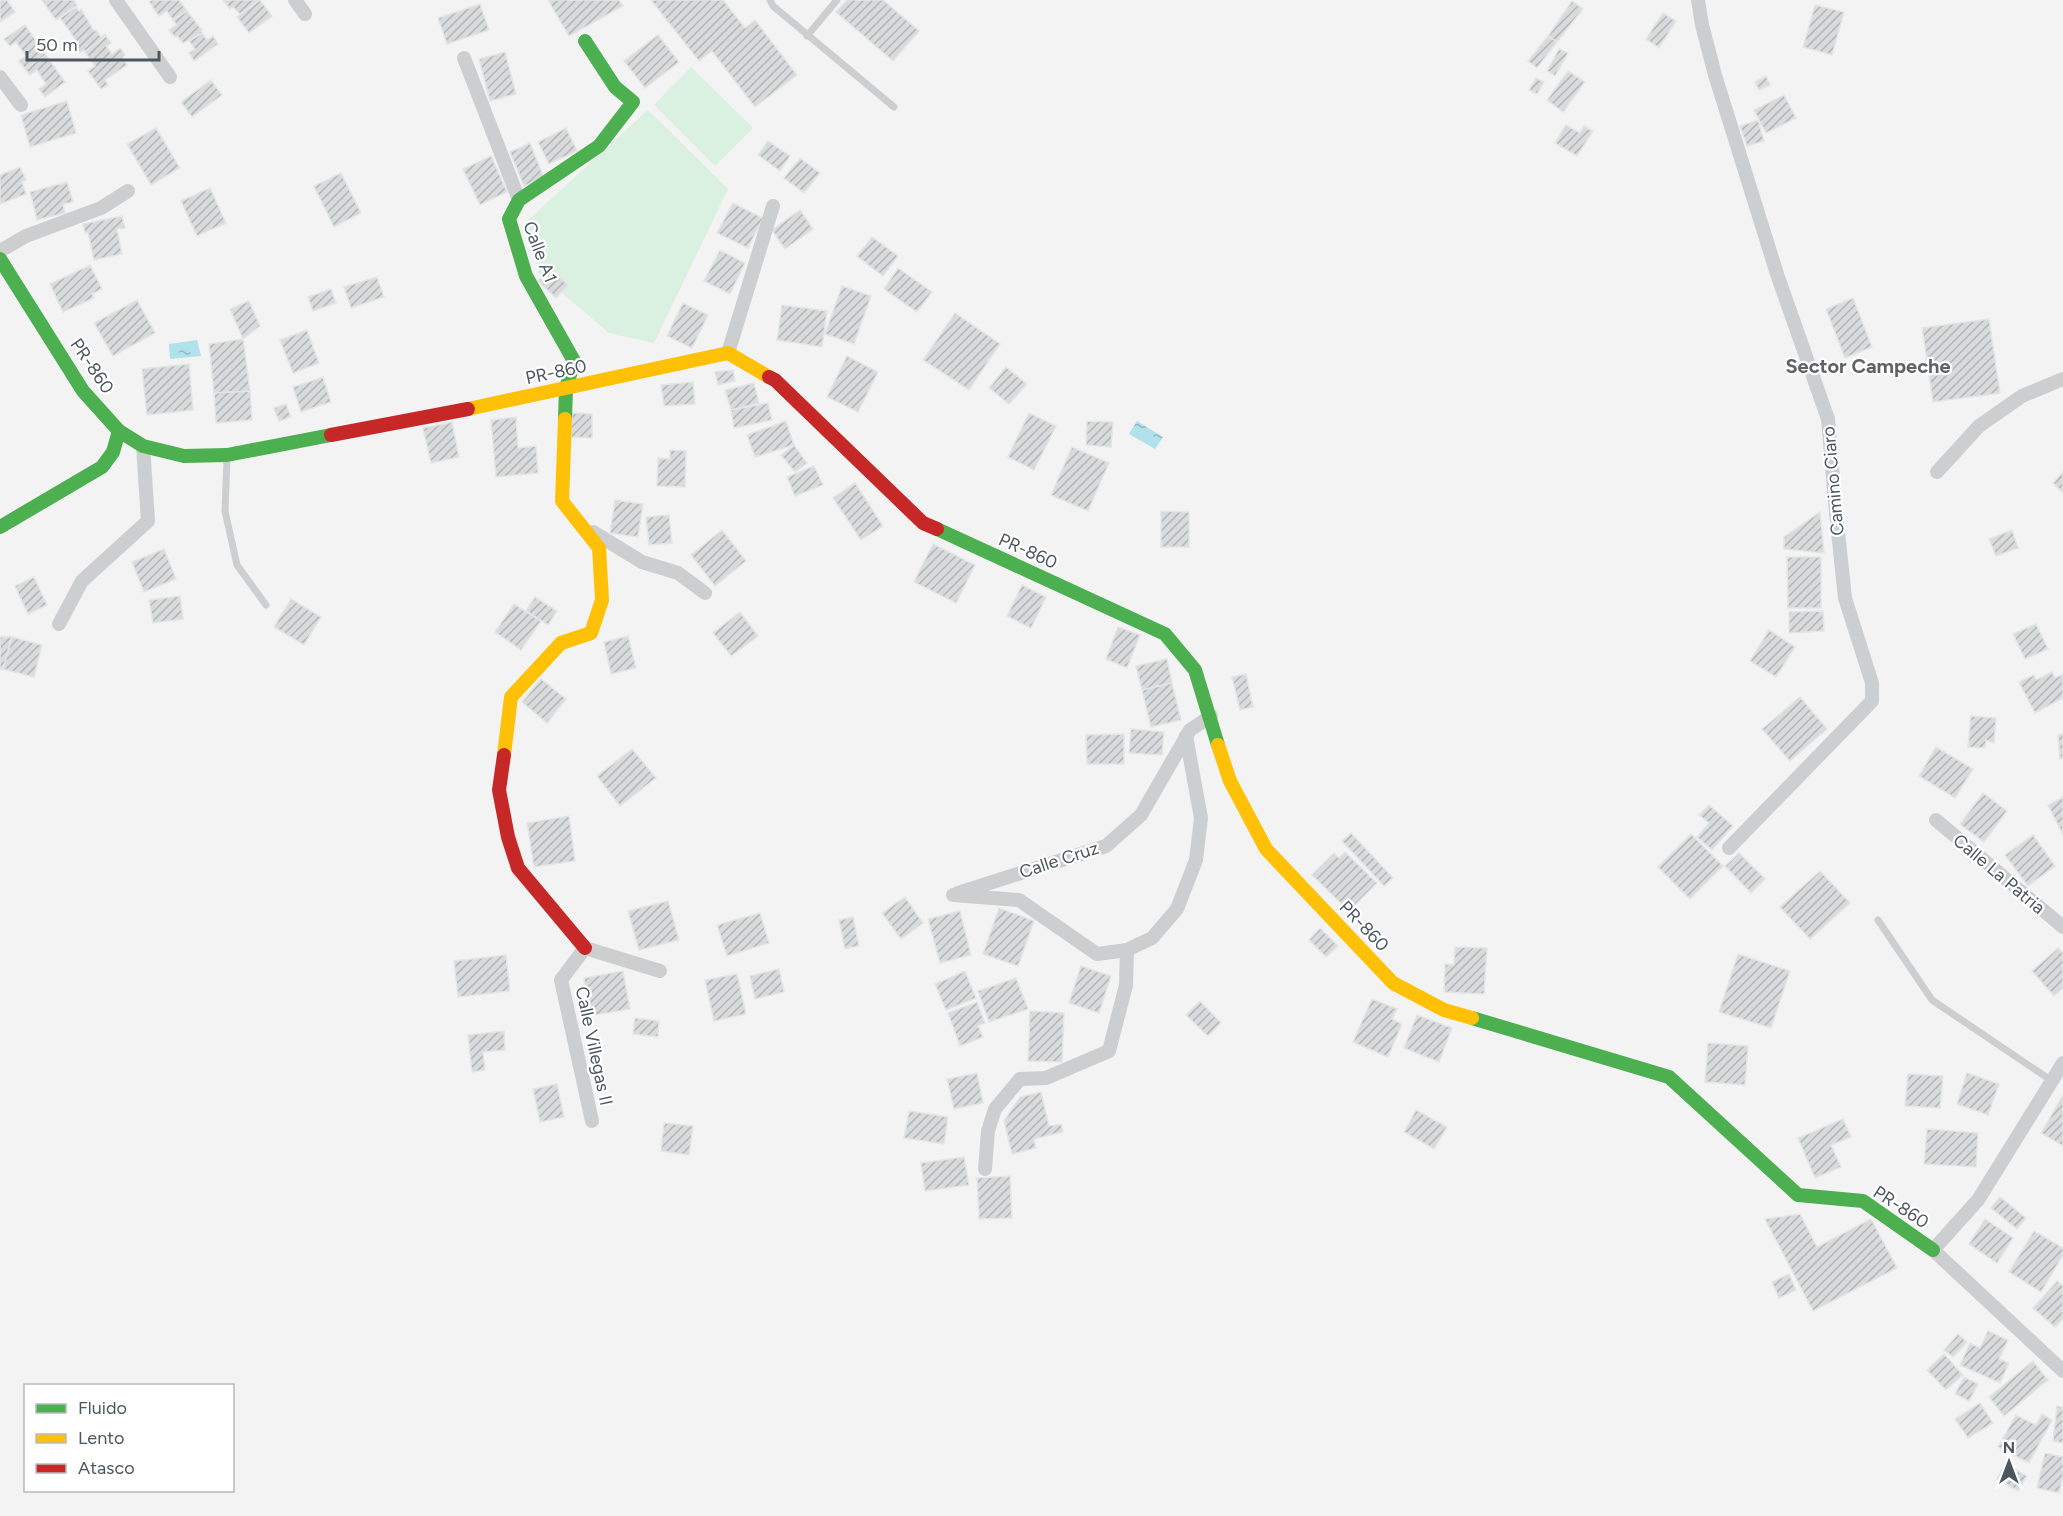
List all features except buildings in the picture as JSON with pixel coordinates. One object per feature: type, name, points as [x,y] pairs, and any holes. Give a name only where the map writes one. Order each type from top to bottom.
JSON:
[{"type":"street","points":[[116,0],[170,77]]},
{"type":"street","points":[[295,0],[305,14]]},
{"type":"street","name":"Camino Ciaro","points":[[1698,0],[1702,25],[1722,97],[1777,274],[1828,419],[1845,598],[1872,683],[1872,701],[1729,848]]},
{"type":"street","name":"Calle A1","points":[[566,388],[574,361],[526,276],[509,219],[519,200],[598,146],[633,102],[615,87],[585,41]]},
{"type":"street","points":[[464,58],[519,200]]},
{"type":"street","points":[[0,77],[21,105]]},
{"type":"street","points":[[0,251],[26,236],[72,221],[101,208],[128,191]]},
{"type":"street","points":[[728,353],[773,206]]},
{"type":"street","name":"PR-860","points":[[0,259],[83,391],[119,431],[143,446],[184,456],[227,455],[428,417],[728,353],[775,380],[923,523],[1165,634],[1195,670],[1230,781],[1266,849],[1394,983],[1444,1010],[1670,1077],[1798,1195],[1863,1201],[1933,1250]]},
{"type":"street","points":[[1937,472],[1978,426],[2022,396],[2063,379]]},
{"type":"street","points":[[566,388],[562,501],[599,548],[602,600],[591,633],[561,643],[511,697],[499,790],[508,837],[518,868],[585,948],[660,970]]},
{"type":"street","points":[[0,527],[102,468],[113,452],[119,431]]},
{"type":"street","points":[[59,624],[82,581],[148,521],[143,446]]},
{"type":"street","points":[[579,522],[608,543],[642,562],[678,573],[705,593]]},
{"type":"street","name":"Calle Cruz","points":[[1128,950],[1097,954],[1019,900],[953,895],[1106,846],[1141,815],[1190,730],[1211,716]]},
{"type":"street","points":[[985,1169],[988,1131],[995,1109],[1020,1079],[1046,1078],[1109,1051],[1126,985],[1128,950],[1152,938],[1177,909],[1196,860],[1201,818],[1186,736]]},
{"type":"street","name":"Calle La Patria","points":[[1936,820],[2063,927]]},
{"type":"street","name":"Calle Villegas II","points":[[585,948],[561,980],[592,1121]]},
{"type":"street","points":[[2063,1063],[1978,1200],[1933,1250],[2063,1371]]},
{"type":"lane","points":[[770,0],[773,6],[807,36],[894,107]]},
{"type":"lane","points":[[807,36],[837,0]]},
{"type":"lane","points":[[227,455],[225,511],[237,565],[266,605]]},
{"type":"lane","points":[[1878,920],[1932,1000],[2052,1081]]},
{"type":"green space","points":[[691,67],[753,128],[715,166],[654,105]]},
{"type":"green space","points":[[648,110],[728,189],[654,343],[609,333],[539,273],[524,224]]},
{"type":"water","points":[[197,340],[201,356],[170,359],[169,344]]},
{"type":"water","points":[[1137,421],[1163,437],[1155,449],[1129,434]]},
{"type":"traffic: fast","points":[[565,419],[566,388],[574,361],[526,276],[509,219],[519,200],[599,146],[633,102],[615,87],[585,41]]},
{"type":"traffic: fast","points":[[0,259],[83,391],[119,431],[143,446],[184,456],[227,455],[331,435]]},
{"type":"traffic: fast","points":[[0,527],[102,467],[113,452],[119,431]]},
{"type":"traffic: fast","points":[[937,529],[1165,634],[1195,670],[1218,745]]},
{"type":"traffic: fast","points":[[1472,1018],[1669,1077],[1798,1195],[1863,1201],[1933,1250]]},
{"type":"traffic: slow","points":[[468,409],[728,353],[769,377]]},
{"type":"traffic: slow","points":[[504,755],[511,697],[561,643],[591,633],[602,600],[599,548],[562,501],[565,419]]},
{"type":"traffic: slow","points":[[1218,745],[1230,781],[1266,849],[1393,983],[1444,1010],[1472,1018]]},
{"type":"traffic: jam","points":[[769,377],[775,380],[923,523],[937,529]]},
{"type":"traffic: jam","points":[[331,435],[468,409]]},
{"type":"traffic: jam","points":[[504,755],[499,790],[508,837],[518,868],[585,948]]},
{"type":"district","name":"Sector Campeche","points":[[1868,366]]}]
